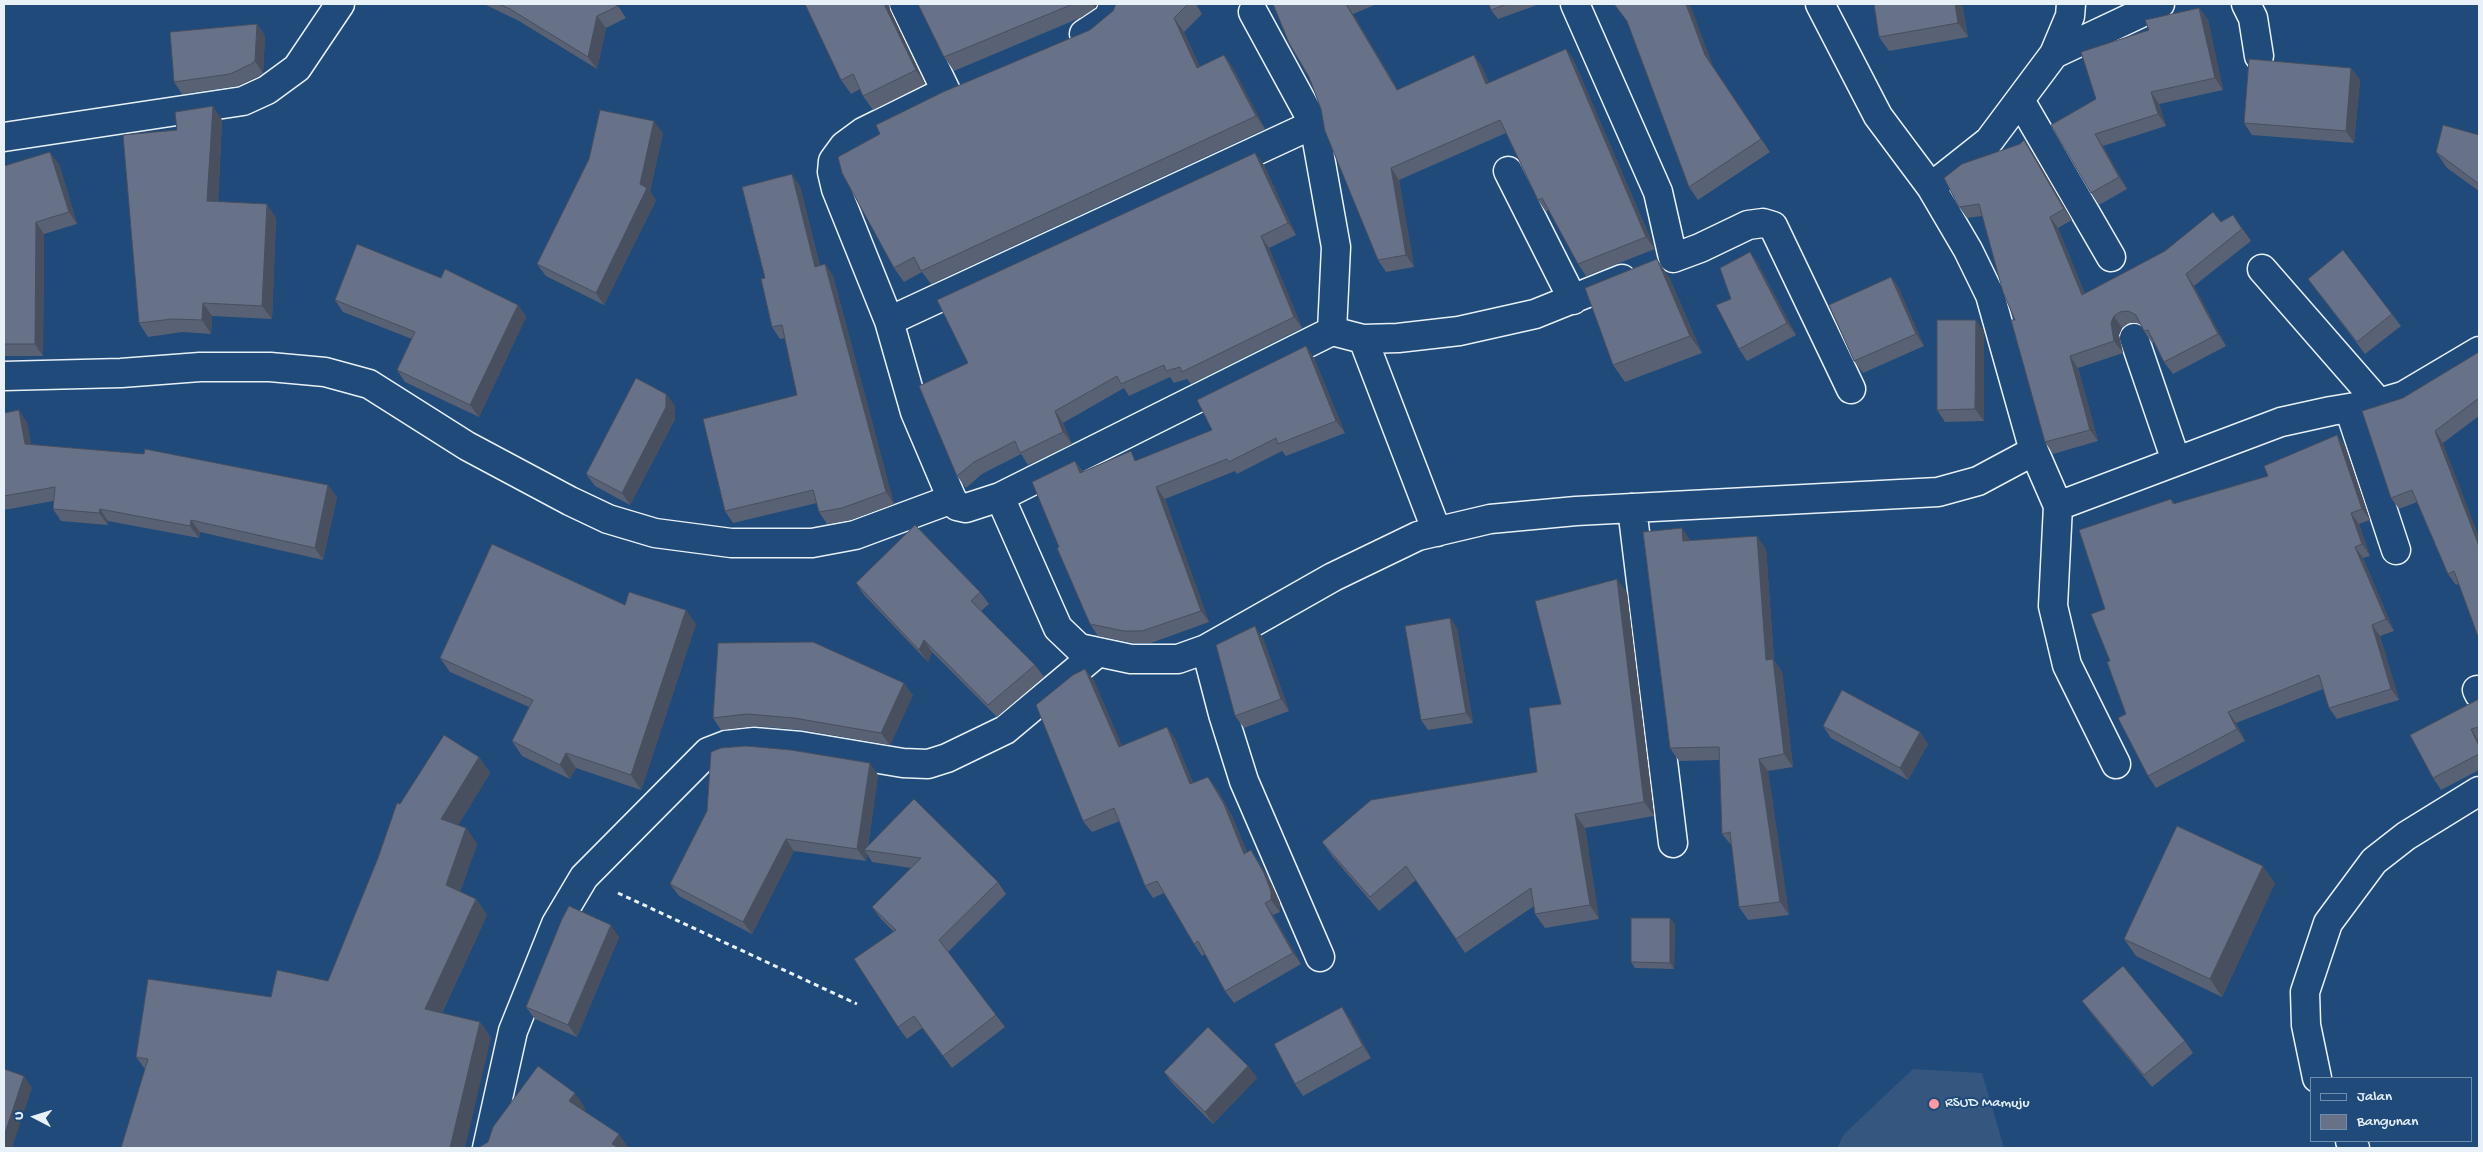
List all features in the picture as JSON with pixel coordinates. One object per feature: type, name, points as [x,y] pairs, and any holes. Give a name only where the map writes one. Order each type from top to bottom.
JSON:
[{"type":"street","points":[[4,136],[242,101],[267,90],[297,68],[340,4]]},
{"type":"street","points":[[904,4],[946,91]]},
{"type":"street","points":[[1063,43],[1090,32],[1108,18],[1114,4]]},
{"type":"street","points":[[1575,4],[1658,192],[1673,258]]},
{"type":"street","points":[[1820,4],[1878,116],[1931,187],[1968,250],[1990,295],[2034,451],[2058,506],[2053,606],[2066,665],[2116,764]]},
{"type":"street","points":[[1931,187],[1989,141],[2054,54],[2070,16],[2071,4]]},
{"type":"street","points":[[2054,54],[2160,4]]},
{"type":"street","points":[[2246,4],[2253,18],[2259,56]]},
{"type":"street","points":[[1254,12],[1314,124],[1336,247],[1332,331]]},
{"type":"street","points":[[973,80],[946,91],[863,132],[844,146],[833,161],[832,172],[839,199],[889,322],[915,412],[952,499],[957,506],[966,508],[980,506],[1000,497],[1332,331],[1363,340],[1398,338],[1459,331],[1535,314],[1700,248],[1748,225],[1763,223],[1773,226],[1851,389]]},
{"type":"street","points":[[2020,100],[2111,257]]},
{"type":"street","points":[[889,322],[1314,124]]},
{"type":"street","points":[[1508,171],[1573,300]]},
{"type":"street","points":[[2262,269],[2379,403]]},
{"type":"street","points":[[2134,338],[2176,461]]},
{"type":"street","points":[[1363,340],[1437,532]]},
{"type":"street","points":[[2058,506],[2281,422],[2379,403],[2403,396],[2479,351]]},
{"type":"street","points":[[4,376],[121,373],[200,367],[270,367],[325,372],[369,384],[467,446],[570,502],[608,519],[655,533],[731,543],[812,543],[855,535],[952,499]]},
{"type":"street","points":[[2349,408],[2396,550]]},
{"type":"street","points":[[1000,497],[1058,628],[1079,648],[1131,659],[1178,659],[1206,649],[1333,577],[1418,536],[1490,519],[1632,508],[1938,492],[1978,481],[2034,451]]},
{"type":"street","points":[[1632,508],[1673,842]]},
{"type":"street","points":[[1206,649],[1223,714],[1244,781],[1320,957]]},
{"type":"street","points":[[486,1148],[513,1031],[556,924],[584,877],[708,752],[726,745],[754,742],[801,746],[903,763],[928,764],[947,758],[1005,730],[1098,653]]},
{"type":"street","points":[[2317,1077],[2306,1025],[2305,992],[2328,923],[2374,861],[2406,836],[2479,791]]},
{"type":"path","points":[[584,877],[857,1004]]},
{"type":"shaded area","name":"RSUD Mamuju","points":[[1913,1069],[1982,1073],[2004,1148],[1837,1148],[1844,1134]]},
{"type":"building","points":[[499,4],[614,4],[618,6],[597,16],[588,57]]},
{"type":"building","points":[[805,4],[884,4],[916,70],[863,96],[853,74],[841,80]]},
{"type":"building","points":[[918,4],[1073,4],[944,57]]},
{"type":"building","points":[[1116,4],[1188,4],[1174,18],[1197,68],[1224,55],[1256,116],[921,271],[914,257],[894,268],[842,173],[838,157],[880,134],[876,125],[943,92],[1090,30],[1113,11]]},
{"type":"building","points":[[1273,4],[1346,4],[1397,90],[1474,55],[1486,84],[1566,49],[1646,237],[1578,264],[1542,198],[1538,200],[1500,120],[1391,168],[1406,255],[1378,260],[1325,131],[1321,109],[1309,77],[1289,43]]},
{"type":"building","points":[[1489,4],[1507,4],[1491,10]]},
{"type":"building","points":[[1614,4],[1686,4],[1705,55],[1761,139],[1689,187],[1627,21]]},
{"type":"building","points":[[1874,4],[1955,4],[1958,23],[1879,37]]},
{"type":"building","points":[[2199,8],[2215,78],[2151,92],[2158,114],[2095,134],[2119,177],[2091,193],[2051,125],[2096,99],[2081,52],[2149,30],[2145,20]]},
{"type":"building","points":[[257,24],[255,61],[251,64],[230,74],[174,82],[170,32]]},
{"type":"building","points":[[2249,59],[2351,68],[2346,131],[2244,123]]},
{"type":"building","points":[[213,106],[207,201],[267,204],[262,306],[203,303],[202,320],[172,319],[139,323],[123,135],[177,130],[175,112]]},
{"type":"building","points":[[600,110],[654,121],[640,184],[647,188],[596,293],[537,264],[589,159]]},
{"type":"building","points":[[2443,125],[2479,135],[2479,184],[2436,152]]},
{"type":"building","points":[[2024,140],[2064,209],[2050,217],[2082,295],[2165,251],[2213,212],[2221,222],[2233,215],[2242,229],[2186,274],[2218,334],[2164,362],[2148,330],[2144,331],[2136,315],[2128,311],[2120,312],[2114,316],[2111,323],[2114,341],[2070,356],[2090,430],[2045,442],[2011,320],[2015,320],[2003,292],[1979,204],[1959,207],[1944,178],[1962,164],[2020,144]]},
{"type":"building","points":[[50,152],[69,212],[36,222],[35,344],[4,344],[4,166]]},
{"type":"building","points":[[1255,153],[1288,223],[1261,236],[1294,317],[1182,372],[1180,367],[1166,371],[1164,365],[1121,384],[1117,376],[1055,411],[1063,432],[1020,453],[1015,441],[974,462],[957,476],[919,386],[968,363],[937,300]]},
{"type":"building","points":[[792,174],[815,267],[825,264],[886,492],[842,508],[819,512],[813,490],[725,511],[703,419],[797,395],[782,325],[772,327],[761,279],[765,278],[742,187]]},
{"type":"building","points":[[357,244],[441,278],[445,269],[518,305],[470,405],[397,370],[415,332],[335,300]]},
{"type":"building","points":[[2343,250],[2392,314],[2357,342],[2308,279]]},
{"type":"building","points":[[1750,252],[1787,323],[1739,349],[1716,305],[1731,299],[1720,268]]},
{"type":"building","points":[[1657,259],[1690,336],[1613,365],[1585,288]]},
{"type":"building","points":[[1891,277],[1916,334],[1854,361],[1829,305]]},
{"type":"building","points":[[1937,320],[1976,320],[1975,409],[1937,410]]},
{"type":"building","points":[[1306,346],[1336,421],[1278,444],[1276,438],[1229,462],[1227,459],[1156,487],[1201,611],[1142,631],[1124,631],[1090,624],[1057,548],[1059,547],[1032,482],[1075,461],[1080,473],[1131,451],[1135,461],[1212,430],[1197,400]]},
{"type":"building","points":[[2479,352],[2479,398],[2435,431],[2479,546],[2479,639],[2454,571],[2448,574],[2412,490],[2391,498],[2362,411],[2403,398]]},
{"type":"building","points":[[636,378],[666,394],[666,407],[622,493],[586,474]]},
{"type":"building","points":[[19,410],[25,444],[144,454],[145,449],[328,485],[315,548],[191,520],[190,526],[100,509],[99,513],[53,509],[55,487],[4,496],[4,413]]},
{"type":"building","points":[[2337,435],[2362,509],[2351,513],[2362,544],[2355,547],[2386,619],[2372,625],[2391,689],[2329,708],[2319,675],[2228,712],[2237,729],[2148,776],[2118,718],[2126,714],[2107,662],[2110,661],[2091,614],[2105,609],[2079,530],[2171,499],[2173,504],[2268,476],[2264,466]]},
{"type":"building","points":[[915,525],[980,592],[971,601],[1035,665],[988,705],[924,640],[919,650],[856,583]]},
{"type":"building","points":[[1682,528],[1683,541],[1757,536],[1766,660],[1773,659],[1784,754],[1759,759],[1780,902],[1739,907],[1730,832],[1722,834],[1719,747],[1670,748],[1643,532]]},
{"type":"building","points":[[492,544],[625,605],[629,592],[686,610],[631,775],[566,753],[560,765],[512,741],[533,700],[440,658]]},
{"type":"building","points":[[1617,579],[1644,802],[1575,814],[1590,905],[1535,914],[1531,888],[1456,939],[1406,866],[1370,897],[1322,842],[1371,800],[1537,772],[1529,708],[1561,704],[1535,601]]},
{"type":"building","points":[[1450,618],[1466,713],[1421,720],[1405,626]]},
{"type":"building","points":[[1255,626],[1281,699],[1235,716],[1216,645]]},
{"type":"building","points":[[813,642],[904,683],[881,733],[794,718],[747,714],[713,718],[718,643]]},
{"type":"building","points":[[1085,669],[1119,747],[1167,727],[1190,784],[1208,777],[1224,804],[1244,854],[1251,850],[1264,873],[1271,891],[1271,900],[1265,903],[1293,953],[1225,991],[1198,941],[1194,944],[1157,881],[1145,886],[1114,808],[1083,821],[1036,705],[1073,675]]},
{"type":"building","points":[[1842,690],[1920,732],[1900,768],[1823,726]]},
{"type":"building","points":[[2479,699],[2479,727],[2471,729],[2479,746],[2479,754],[2433,778],[2410,735]]},
{"type":"building","points":[[444,735],[479,757],[441,819],[466,828],[446,885],[476,899],[425,1009],[480,1022],[450,1148],[121,1148],[148,1059],[136,1057],[148,979],[271,997],[277,970],[328,981],[378,858],[397,803],[400,804]]},
{"type":"building","points":[[746,746],[791,750],[870,763],[857,849],[786,839],[743,922],[670,884],[707,811],[711,752],[721,748]]},
{"type":"building","points":[[914,799],[998,882],[939,940],[996,1015],[943,1056],[914,1016],[898,1027],[854,959],[896,930],[872,907],[921,858],[864,850]]},
{"type":"building","points":[[2177,826],[2263,866],[2210,979],[2124,939]]},
{"type":"building","points":[[569,906],[611,925],[568,1025],[526,1007]]},
{"type":"building","points":[[1631,918],[1670,918],[1670,963],[1631,962]]},
{"type":"building","points":[[2123,966],[2185,1041],[2144,1075],[2082,1001]]},
{"type":"building","points":[[1342,1007],[1363,1046],[1295,1084],[1274,1044]]},
{"type":"building","points":[[1208,1027],[1248,1066],[1205,1112],[1164,1072]]},
{"type":"building","points":[[538,1066],[575,1093],[569,1101],[619,1134],[612,1144],[619,1148],[478,1148],[488,1142],[493,1127]]},
{"type":"building","points":[[4,1069],[24,1076],[4,1141]]},
{"type":"place","name":"RSUD Mamuju","points":[[1934,1104]]}]
